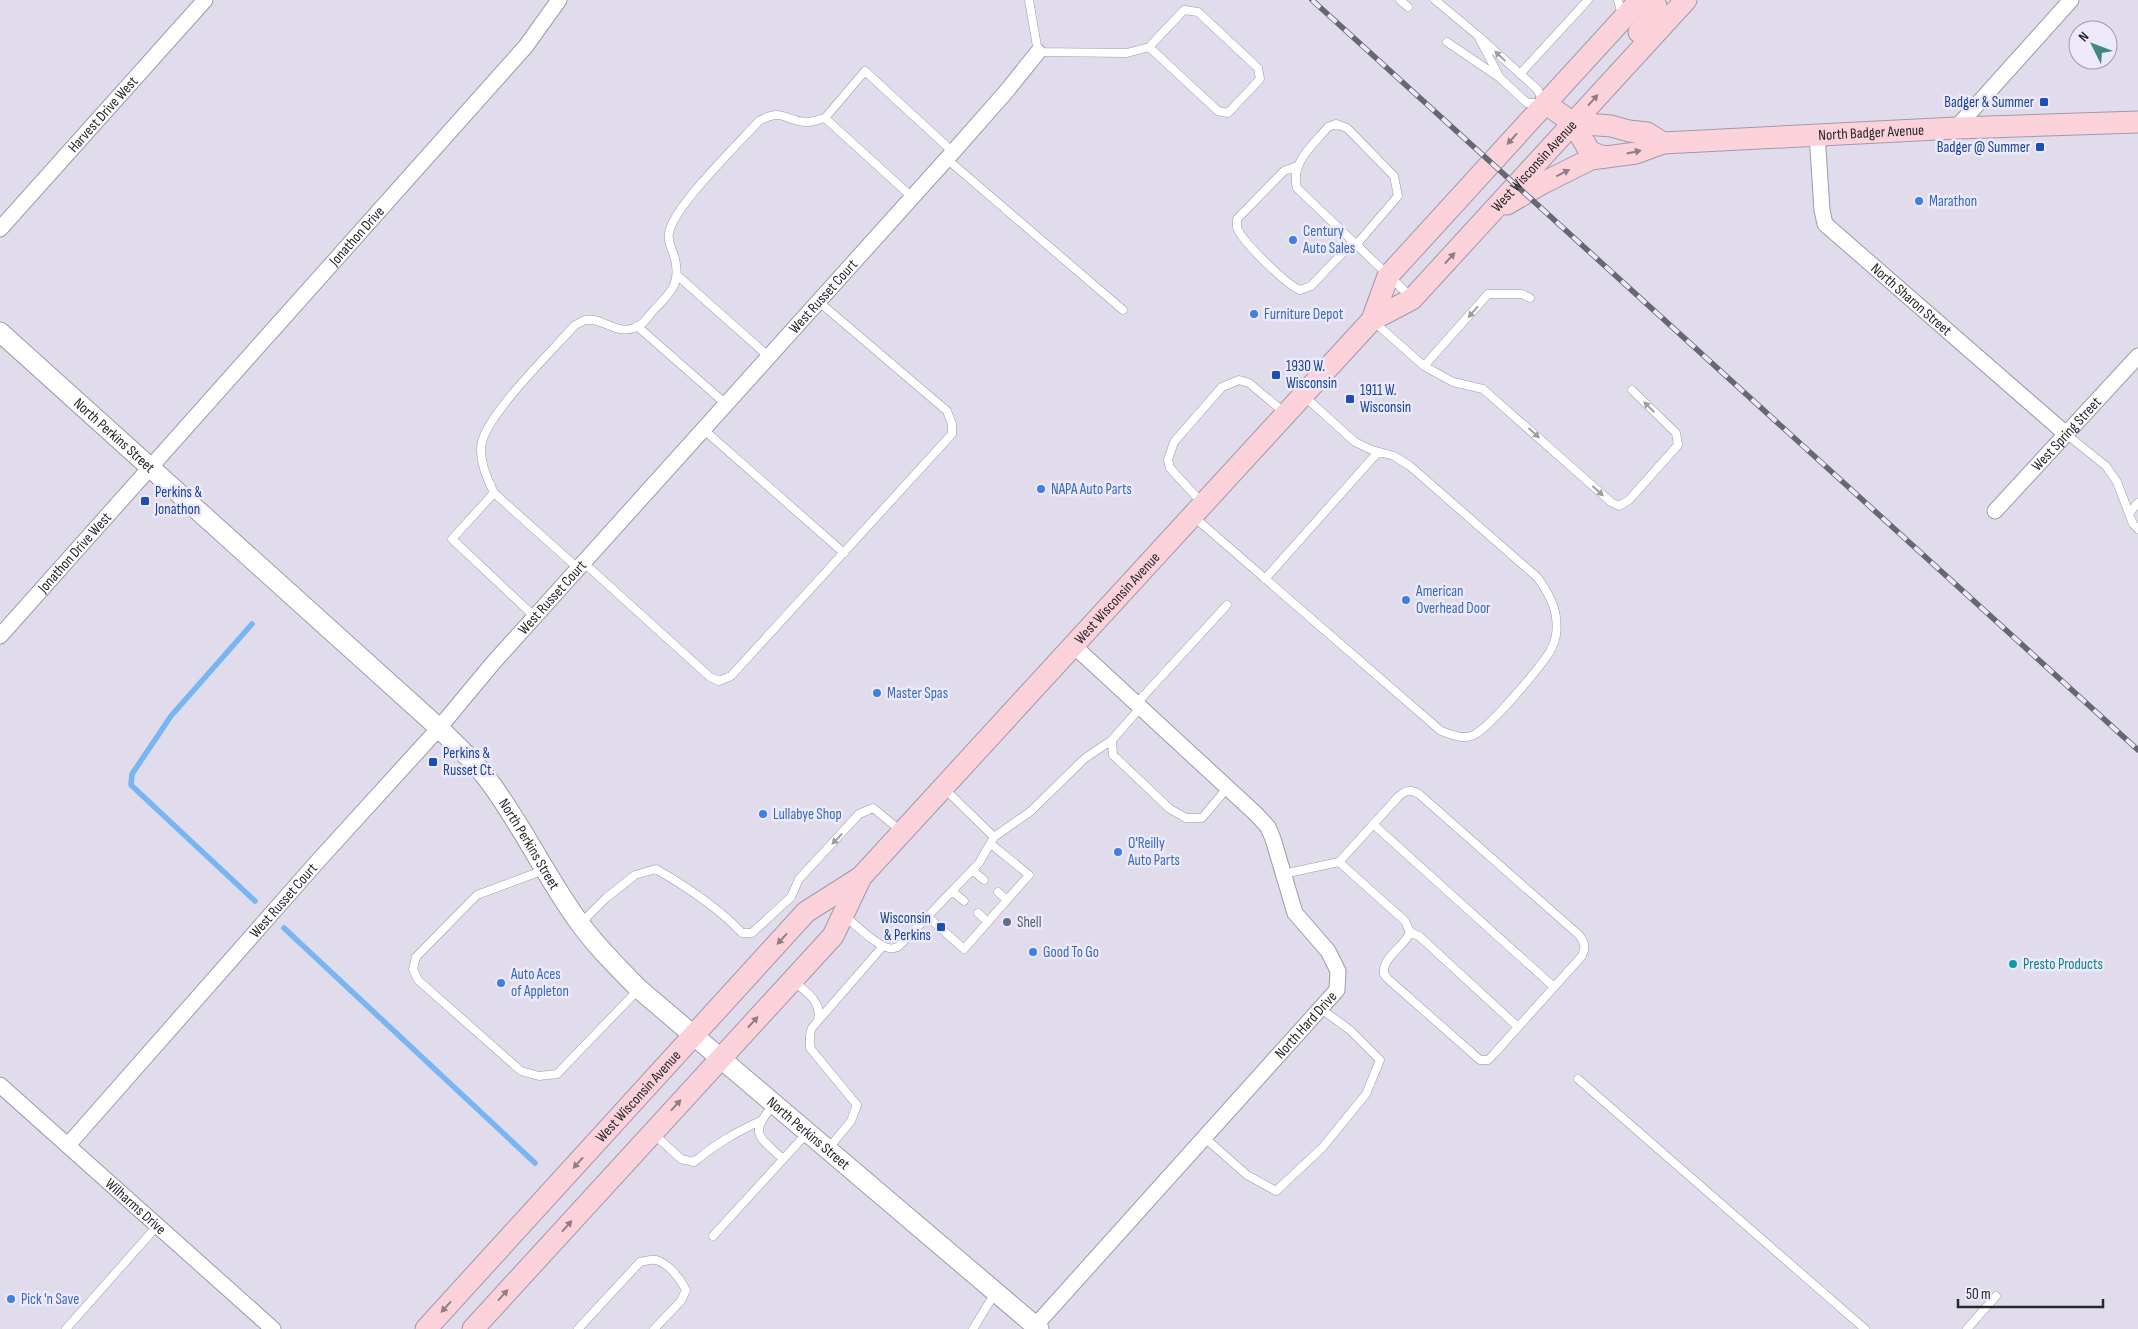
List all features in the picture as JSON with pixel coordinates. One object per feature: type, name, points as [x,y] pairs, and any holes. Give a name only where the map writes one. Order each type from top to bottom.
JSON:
[{"type":"main road","name":"West Wisconsin Avenue","points":[[1372,320],[1388,276],[1545,103],[1620,9],[1640,0]]},
{"type":"main road","points":[[1626,65],[1636,36],[1656,12],[1656,6],[1650,0]]},
{"type":"main road","name":"West Wisconsin Avenue","points":[[473,1329],[833,936],[834,907],[902,832],[1372,320],[1412,299],[1686,0]]},
{"type":"main road","name":"North Badger Avenue","points":[[1545,103],[1573,122],[1590,152],[1604,157],[1636,152],[1663,143],[1817,134],[2138,122]]},
{"type":"main road","name":"North Badger Avenue","points":[[1573,122],[1611,126],[1647,133],[1663,143]]},
{"type":"main road","points":[[1490,214],[1573,167],[1591,159],[1604,157]]},
{"type":"main road","name":"West Wisconsin Avenue","points":[[426,1329],[694,1037],[799,904],[834,907]]},
{"type":"street","name":"Harvest Drive West","points":[[0,229],[205,0]]},
{"type":"street","name":"Jonathon Drive","points":[[151,467],[526,46],[559,0]]},
{"type":"street","points":[[1956,128],[2071,0]]},
{"type":"street","name":"West Russet Court","points":[[68,1145],[318,861],[439,728],[534,617],[1006,93],[1038,52]]},
{"type":"street","name":"North Sharon Street","points":[[1817,134],[1822,210],[1825,224],[2066,434]]},
{"type":"street","name":"North Perkins Street","points":[[0,332],[439,728],[486,778],[580,924],[604,954],[639,990],[1037,1327]]},
{"type":"street","name":"West Spring Street","points":[[1995,511],[2138,356]]},
{"type":"street","name":"Jonathon Drive West","points":[[0,636],[151,467]]},
{"type":"street","name":"North Hard Drive","points":[[1037,1327],[1321,1009],[1337,990],[1338,972],[1328,951],[1294,913],[1268,827],[1228,787],[1074,646]]},
{"type":"street","name":"Wilharms Drive","points":[[0,1084],[273,1329]]},
{"type":"lane","points":[[1029,0],[1038,52],[1127,53],[1148,47],[1184,10],[1198,12],[1258,68],[1260,79],[1228,113],[1218,111],[1148,47]]},
{"type":"lane","points":[[1400,0],[1408,7]]},
{"type":"lane","points":[[1435,0],[1537,89],[1545,103],[1527,103],[1500,78],[1447,42]]},
{"type":"lane","points":[[1520,74],[1588,0]]},
{"type":"lane","points":[[1476,34],[1500,78]]},
{"type":"lane","points":[[818,301],[947,411],[952,424],[952,434],[731,676],[719,681],[710,677],[494,493],[486,476],[482,460],[482,442],[490,422],[575,325],[587,320],[600,322],[615,329],[638,326],[673,289],[678,276],[669,233],[679,209],[759,121],[769,115],[781,114],[806,122],[825,118],[865,72],[950,155],[1123,310]]},
{"type":"lane","points":[[825,118],[912,197]]},
{"type":"lane","points":[[1297,166],[1284,170],[1237,219],[1237,228],[1243,237],[1284,281],[1300,290],[1311,286],[1354,244],[1398,196],[1394,176],[1347,128],[1336,124],[1328,127],[1297,166],[1294,178],[1297,188],[1354,244],[1412,299]]},
{"type":"lane","points":[[678,276],[768,356]]},
{"type":"lane","points":[[1424,366],[1488,294],[1522,294],[1530,298]]},
{"type":"lane","points":[[1372,320],[1424,366],[1453,382],[1483,389],[1611,502],[1620,506],[1629,500],[1678,445],[1676,433],[1632,390]]},
{"type":"lane","points":[[638,326],[726,404]]},
{"type":"lane","points":[[1286,414],[1249,383],[1239,380],[1222,387],[1174,442],[1168,460],[1170,468],[1198,510],[1265,579],[1441,730],[1456,737],[1473,736],[1488,725],[1549,654],[1556,636],[1557,614],[1551,597],[1538,578],[1410,466],[1394,456],[1378,452],[1355,442],[1303,395]]},
{"type":"lane","points":[[703,429],[844,553]]},
{"type":"lane","points":[[2066,434],[2106,466],[2117,482],[2129,513],[2138,529]]},
{"type":"lane","points":[[1265,579],[1378,452]]},
{"type":"lane","points":[[494,493],[452,539],[534,617]]},
{"type":"lane","points":[[2129,513],[2138,503]]},
{"type":"lane","points":[[834,907],[883,946],[894,949],[902,944],[972,870],[993,841],[1031,811],[1084,759],[1112,740],[1138,706],[1227,605]]},
{"type":"lane","points":[[1112,740],[1113,755],[1170,809],[1186,818],[1202,818],[1228,787]]},
{"type":"lane","points":[[928,917],[964,949],[1029,875],[993,841],[943,788]]},
{"type":"lane","points":[[1283,874],[1339,862],[1405,791],[1413,790],[1579,935],[1585,949],[1582,956],[1488,1060],[1480,1060],[1384,974],[1386,962],[1408,938],[1410,932]]},
{"type":"lane","points":[[580,924],[606,898],[635,875],[656,869],[687,888],[728,918],[742,933],[752,933],[799,904],[799,879],[859,814],[873,808],[902,832]]},
{"type":"lane","points":[[1374,824],[1554,987]]},
{"type":"lane","points":[[1339,862],[1405,921],[1410,932],[1419,936],[1518,1027]]},
{"type":"lane","points":[[545,869],[477,895],[416,956],[413,969],[418,980],[520,1072],[539,1076],[557,1074],[639,990]]},
{"type":"lane","points":[[972,870],[984,880]]},
{"type":"lane","points":[[952,891],[964,901]]},
{"type":"lane","points":[[998,892],[1007,900]]},
{"type":"lane","points":[[978,914],[988,922]]},
{"type":"lane","points":[[828,1149],[851,1120],[857,1105],[810,1048],[809,1036],[812,1027],[883,946]]},
{"type":"lane","points":[[792,980],[813,997],[818,1009],[817,1022]]},
{"type":"lane","points":[[1205,1138],[1247,1175],[1276,1191],[1322,1148],[1366,1094],[1380,1060],[1350,1030],[1321,1009]]},
{"type":"lane","points":[[1578,1079],[1865,1329]]},
{"type":"lane","points":[[774,1104],[760,1121],[758,1128],[762,1139],[783,1159]]},
{"type":"lane","points":[[652,1132],[681,1159],[694,1162],[711,1147],[760,1121]]},
{"type":"lane","points":[[714,1236],[808,1132]]},
{"type":"lane","points":[[66,1329],[158,1225]]},
{"type":"lane","points":[[578,1329],[640,1262],[655,1259],[664,1263],[681,1279],[686,1290],[681,1301],[654,1329]]},
{"type":"lane","points":[[974,1329],[996,1291]]},
{"type":"lane","points":[[1967,1329],[1996,1296]]},
{"type":"waterway","points":[[252,624],[171,716],[132,774],[131,785],[255,901]]},
{"type":"waterway","points":[[284,928],[535,1163]]},
{"type":"railway","points":[[1312,0],[2138,750]]},
{"type":"place","name":"Badger & Summer","points":[[2044,102]]},
{"type":"place","name":"Badger @ Summer","points":[[2040,147]]},
{"type":"place","name":"Marathon","points":[[1919,201]]},
{"type":"place","name":"Century Auto Sales","points":[[1293,240]]},
{"type":"place","name":"Furniture Depot","points":[[1254,314]]},
{"type":"place","name":"1930 W. Wisconsin","points":[[1276,375]]},
{"type":"place","name":"1911 W. Wisconsin","points":[[1350,399]]},
{"type":"place","name":"NAPA Auto Parts","points":[[1041,489]]},
{"type":"place","name":"Perkins & Jonathon","points":[[145,501]]},
{"type":"place","name":"American Overhead Door","points":[[1406,600]]},
{"type":"place","name":"Master Spas","points":[[877,693]]},
{"type":"place","name":"Perkins & Russet Ct.","points":[[433,762]]},
{"type":"place","name":"Lullabye Shop","points":[[763,814]]},
{"type":"place","name":"O'Reilly Auto Parts","points":[[1118,852]]},
{"type":"place","name":"Shell","points":[[1007,922]]},
{"type":"place","name":"Wisconsin & Perkins","points":[[941,927]]},
{"type":"place","name":"Good To Go","points":[[1033,952]]},
{"type":"place","name":"Presto Products","points":[[2013,964]]},
{"type":"place","name":"Auto Aces of Appleton","points":[[501,983]]},
{"type":"place","name":"Pick 'n Save","points":[[11,1299]]}]
